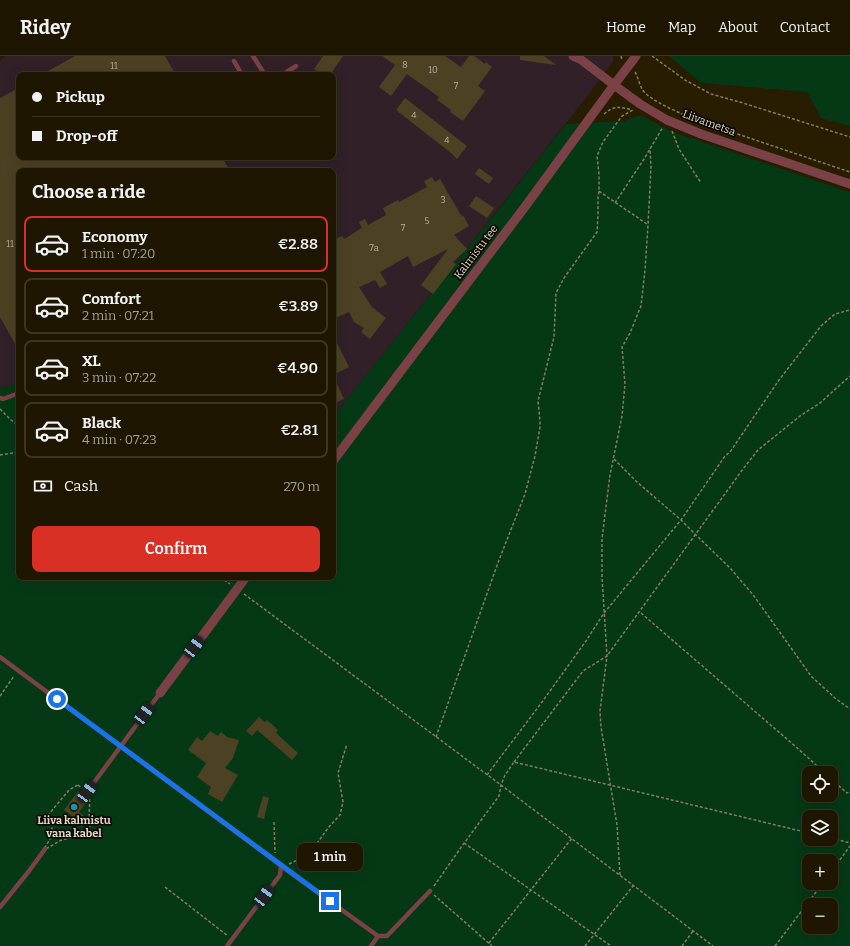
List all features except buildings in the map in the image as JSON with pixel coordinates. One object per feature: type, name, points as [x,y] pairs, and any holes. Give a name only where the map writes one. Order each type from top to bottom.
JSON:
[{"type":"street","name":"Liivametsa","points":[[573,56],[580,59],[614,85],[636,107],[701,134],[850,184]]},
{"type":"street","name":"Kalmistu tee","points":[[336,457],[527,204],[636,56]]},
{"type":"street","points":[[160,693],[244,580]]},
{"type":"lane","points":[[253,56],[263,72]]},
{"type":"lane","points":[[234,61],[240,72]]},
{"type":"lane","points":[[287,72],[296,66]]},
{"type":"lane","points":[[0,398],[3,399],[16,394]]},
{"type":"lane","points":[[0,657],[281,866],[378,936],[387,936],[430,891]]},
{"type":"lane","points":[[87,792],[160,693]]},
{"type":"lane","points":[[0,907],[45,849]]},
{"type":"lane","points":[[227,946],[280,875],[281,866]]},
{"type":"lane","points":[[371,946],[378,936]]},
{"type":"path","points":[[652,56],[685,80],[711,94],[850,137]]},
{"type":"path","points":[[629,66],[636,73],[642,88],[647,95],[675,111],[696,120],[850,172]]},
{"type":"path","points":[[604,114],[616,107],[636,107]]},
{"type":"path","points":[[436,737],[499,560],[525,494],[535,456],[540,427],[538,401],[554,337],[556,293],[564,278],[597,232],[599,174],[597,156],[603,142],[622,116],[636,107]]},
{"type":"path","points":[[615,203],[644,160],[667,120]]},
{"type":"path","points":[[667,120],[679,149],[702,183]]},
{"type":"path","points":[[620,875],[616,825],[601,727],[600,711],[607,656],[602,577],[602,539],[610,475],[622,416],[625,384],[622,347],[630,333],[641,306],[648,225],[650,148]]},
{"type":"path","points":[[599,191],[648,225]]},
{"type":"path","points":[[487,774],[542,702],[586,641],[604,613],[681,520],[779,380],[821,326],[835,314],[850,310]]},
{"type":"path","points":[[492,946],[430,891],[499,796],[505,775],[514,762],[583,671],[607,656],[758,450],[800,416],[820,403],[850,376]]},
{"type":"path","points":[[0,409],[16,424]]},
{"type":"path","points":[[0,455],[16,452]]},
{"type":"path","points":[[614,459],[637,482],[681,520],[730,568],[754,596],[811,676],[835,698],[850,708]]},
{"type":"path","points":[[224,580],[487,774],[713,946]]},
{"type":"path","points":[[640,612],[817,766]]},
{"type":"path","points":[[0,696],[18,671]]},
{"type":"path","points":[[281,866],[300,859],[318,842],[340,815],[342,802],[338,773],[347,744]]},
{"type":"path","points":[[514,762],[802,831]]},
{"type":"path","points":[[78,785],[90,794],[89,828],[83,834],[62,840],[45,849],[53,832],[48,819],[49,814],[69,790],[78,785]]},
{"type":"path","points":[[838,785],[847,793],[850,791]]},
{"type":"path","points":[[274,822],[275,861]]},
{"type":"path","points":[[489,943],[572,838]]},
{"type":"path","points":[[838,840],[850,843]]},
{"type":"path","points":[[464,843],[611,946]]},
{"type":"path","points":[[838,862],[850,846]]},
{"type":"path","points":[[585,946],[633,886]]},
{"type":"path","points":[[165,887],[232,939]]},
{"type":"path","points":[[775,946],[817,890]]},
{"type":"path","points":[[682,946],[693,931]]},
{"type":"shaded area","points":[[5,56],[613,56],[613,62],[582,103],[336,413],[336,168],[16,168],[16,383],[2,389],[0,386],[0,61]]},
{"type":"green space","points":[[669,56],[850,56],[850,126],[821,118],[807,92],[701,83]]},
{"type":"green space","points":[[640,115],[673,132],[850,192],[850,946],[0,946],[0,386],[2,389],[16,383],[16,580],[336,580],[336,413],[566,124],[624,121]]},
{"type":"place","name":"Liiva kalmistu vana kabel","points":[[74,807]]},
{"type":"route","points":[[57,699],[330,901]]}]
